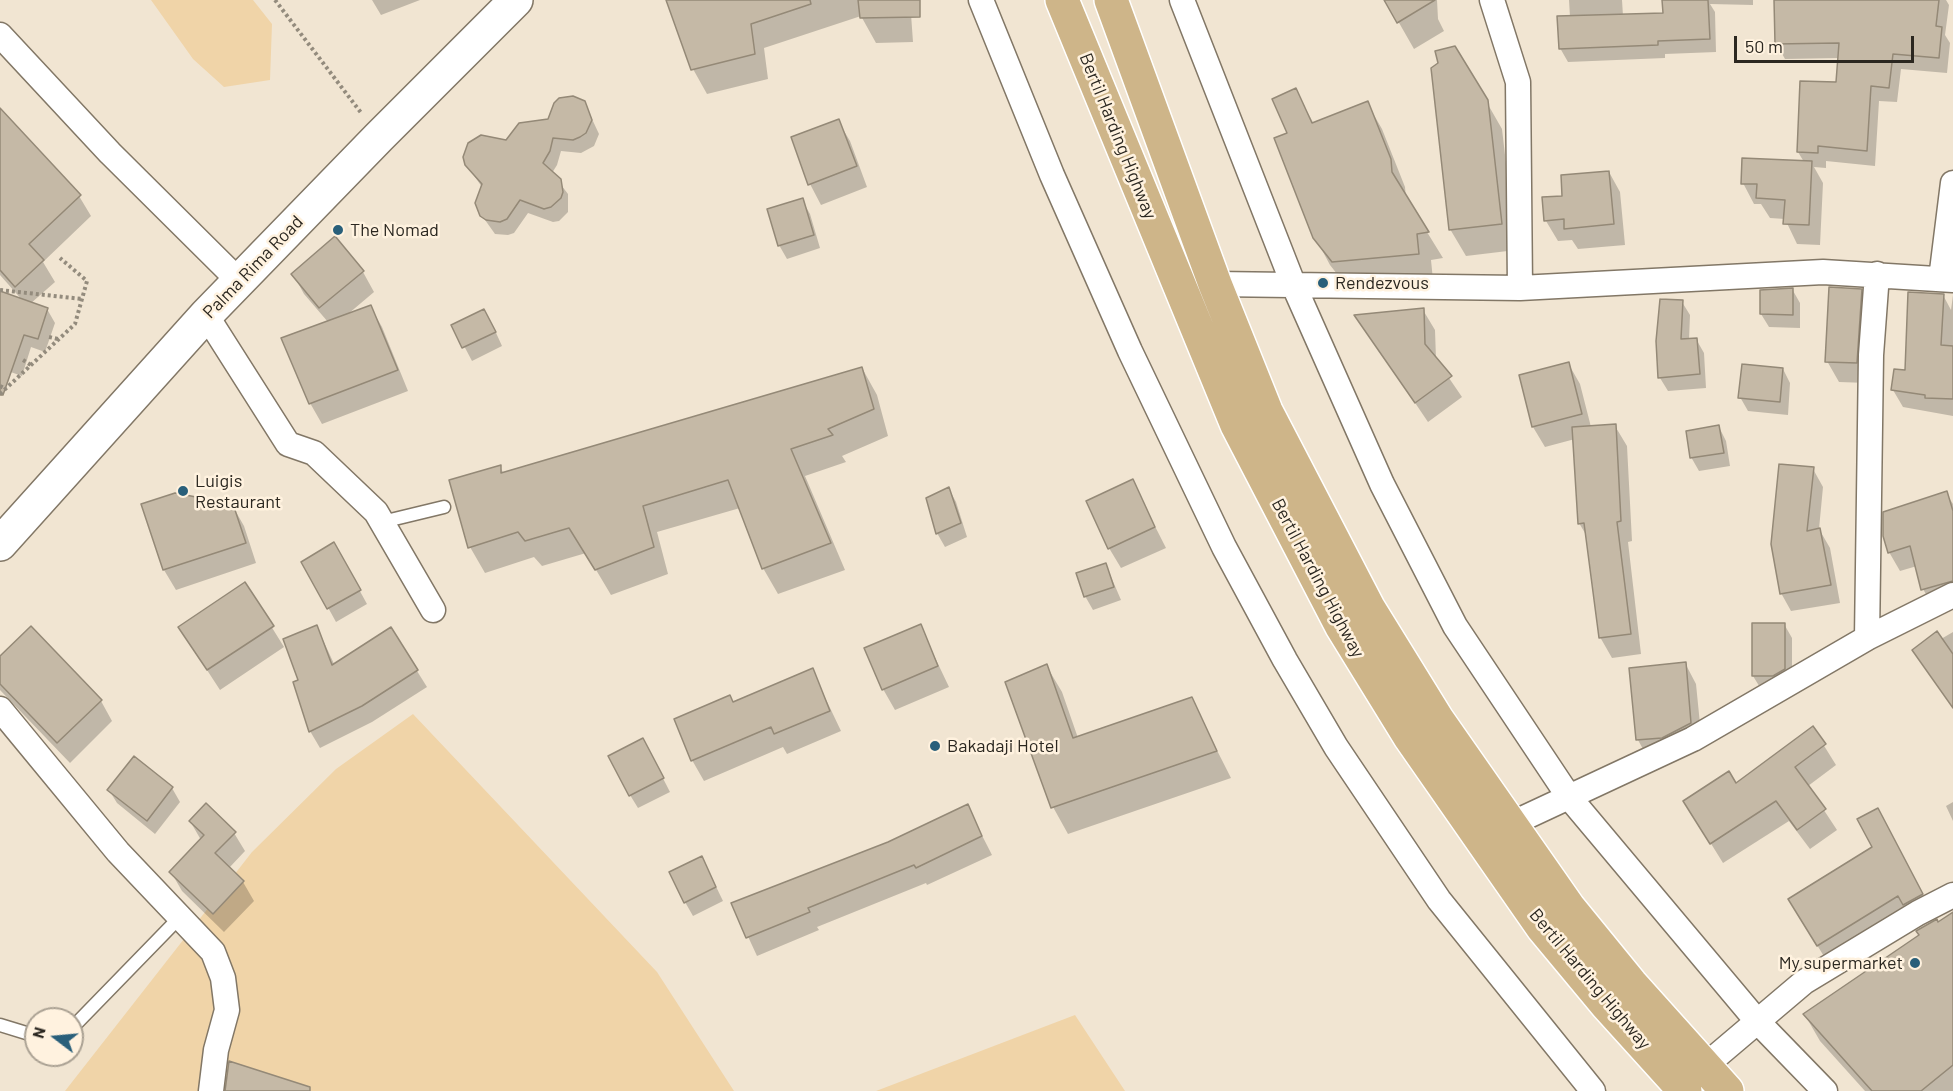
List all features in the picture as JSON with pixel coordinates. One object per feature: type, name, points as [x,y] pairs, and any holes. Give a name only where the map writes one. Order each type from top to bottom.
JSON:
[{"type":"main road","name":"Bertil Harding Highway","points":[[1062,0],[1237,425],[1341,625],[1410,737],[1544,928],[1607,1005],[1685,1091]]},
{"type":"main road","name":"Bertil Harding Highway","points":[[1111,0],[1215,284],[1266,411],[1369,609],[1437,719],[1569,908],[1631,984],[1727,1091]]},
{"type":"street","name":"Palma Rima Road","points":[[0,544],[206,315],[516,0]]},
{"type":"street","points":[[981,0],[1052,175],[1130,351],[1224,547],[1285,660],[1335,747],[1439,900],[1593,1091]]},
{"type":"street","points":[[1182,0],[1294,286],[1382,484],[1455,626],[1569,797],[1757,1021],[1825,1091]]},
{"type":"street","points":[[1492,0],[1518,82],[1520,288]]},
{"type":"street","points":[[0,35],[110,153],[239,281]]},
{"type":"street","points":[[1215,284],[1520,288],[1823,272],[1947,280],[1953,183]]},
{"type":"street","points":[[1867,638],[1871,355],[1877,274]]},
{"type":"street","points":[[206,315],[288,444],[314,453],[376,512],[433,610]]},
{"type":"street","points":[[1511,824],[1693,739],[1867,638],[1953,595]]},
{"type":"street","points":[[0,709],[118,852],[213,952],[223,978],[227,1010],[216,1050],[211,1091]]},
{"type":"street","points":[[1706,1065],[1804,982],[1918,913],[1953,895]]},
{"type":"lane","points":[[382,522],[444,507]]},
{"type":"lane","points":[[84,1016],[180,917]]},
{"type":"lane","points":[[0,1025],[24,1032]]},
{"type":"path","points":[[275,0],[379,137]]},
{"type":"path","points":[[0,394],[75,324],[87,281],[60,258]]},
{"type":"path","points":[[0,290],[82,299]]},
{"type":"path","points":[[49,337],[58,340]]},
{"type":"path","points":[[23,360],[32,365]]},
{"type":"path","points":[[0,386],[6,389]]},
{"type":"shaded area","points":[[151,0],[253,0],[272,24],[270,80],[224,87],[193,59]]},
{"type":"shaded area","points":[[413,714],[657,972],[734,1091],[65,1091],[252,852],[336,769]]},
{"type":"shaded area","points":[[1075,1015],[1125,1091],[876,1091]]},
{"type":"building","points":[[666,0],[810,0],[811,4],[751,24],[755,54],[691,70]]},
{"type":"building","points":[[858,0],[920,0],[920,17],[860,18]]},
{"type":"building","points":[[1384,0],[1435,0],[1397,23]]},
{"type":"building","points":[[1662,0],[1708,0],[1710,39],[1658,41],[1658,45],[1559,49],[1557,16],[1663,13]]},
{"type":"building","points":[[1774,0],[1939,0],[1936,26],[1942,27],[1939,58],[1893,54],[1889,88],[1871,86],[1867,151],[1818,146],[1818,153],[1797,152],[1800,81],[1836,82],[1839,43],[1775,44]]},
{"type":"building","points":[[1455,46],[1488,100],[1502,224],[1449,230],[1431,68],[1438,63],[1435,51]]},
{"type":"building","points":[[1296,88],[1312,123],[1368,101],[1391,159],[1392,172],[1429,232],[1417,234],[1419,254],[1332,262],[1313,238],[1274,138],[1287,133],[1272,99]]},
{"type":"building","points":[[573,96],[585,101],[592,120],[586,133],[580,137],[573,140],[553,138],[550,151],[543,163],[561,179],[563,192],[561,198],[551,207],[544,209],[520,200],[507,219],[500,222],[486,220],[480,216],[475,203],[482,184],[465,165],[463,157],[468,143],[481,135],[506,140],[519,123],[548,119],[554,103],[559,98]]},
{"type":"building","points":[[0,108],[81,195],[29,244],[44,260],[15,287],[0,270]]},
{"type":"building","points":[[839,119],[857,166],[808,185],[791,137]]},
{"type":"building","points":[[1742,158],[1812,161],[1809,225],[1783,224],[1785,200],[1756,198],[1757,184],[1741,184]]},
{"type":"building","points":[[1609,171],[1614,224],[1564,229],[1564,219],[1544,221],[1542,197],[1562,196],[1561,175]]},
{"type":"building","points":[[803,198],[814,235],[778,246],[767,209]]},
{"type":"building","points":[[335,236],[364,271],[319,308],[291,274]]},
{"type":"building","points":[[1829,287],[1862,289],[1857,363],[1825,362]]},
{"type":"building","points":[[1793,288],[1793,315],[1760,314],[1760,290]]},
{"type":"building","points":[[0,291],[48,308],[38,339],[24,335],[3,395],[0,395]]},
{"type":"building","points":[[1908,292],[1944,294],[1941,345],[1953,346],[1953,399],[1925,398],[1925,395],[1891,390],[1894,369],[1905,370]]},
{"type":"building","points":[[1660,299],[1683,300],[1681,339],[1697,338],[1700,374],[1658,378],[1656,341]]},
{"type":"building","points":[[371,305],[398,370],[309,404],[281,338]]},
{"type":"building","points":[[1424,308],[1425,344],[1452,376],[1415,403],[1354,315]]},
{"type":"building","points":[[484,309],[496,332],[462,348],[451,325]]},
{"type":"building","points":[[1569,362],[1582,414],[1532,427],[1519,375]]},
{"type":"building","points":[[1742,364],[1783,368],[1780,402],[1738,398]]},
{"type":"building","points":[[862,367],[874,409],[828,429],[833,435],[791,449],[831,543],[762,569],[728,480],[643,506],[654,547],[595,570],[569,528],[525,541],[518,532],[468,548],[449,480],[501,465],[501,473]]},
{"type":"building","points":[[1616,424],[1621,521],[1617,522],[1631,634],[1599,638],[1584,523],[1578,524],[1572,427]]},
{"type":"building","points":[[1719,425],[1724,453],[1690,458],[1686,431]]},
{"type":"building","points":[[1779,464],[1814,467],[1807,531],[1820,528],[1831,585],[1780,594],[1771,544]]},
{"type":"building","points":[[1133,479],[1155,527],[1108,549],[1086,501]]},
{"type":"building","points":[[949,487],[961,523],[936,534],[926,498]]},
{"type":"building","points":[[1947,491],[1953,511],[1953,581],[1921,590],[1910,546],[1888,553],[1883,536],[1883,512]]},
{"type":"building","points":[[175,493],[233,504],[246,543],[163,570],[141,504]]},
{"type":"building","points":[[334,542],[361,590],[327,609],[301,562]]},
{"type":"building","points":[[1106,563],[1114,587],[1084,597],[1076,573]]},
{"type":"building","points":[[245,582],[274,626],[207,670],[178,627]]},
{"type":"building","points":[[1752,623],[1785,623],[1785,669],[1773,676],[1752,676]]},
{"type":"building","points":[[921,624],[938,666],[882,690],[864,648]]},
{"type":"building","points":[[317,625],[332,665],[391,627],[418,670],[362,706],[309,732],[293,682],[298,680],[283,639]]},
{"type":"building","points":[[31,626],[102,700],[57,743],[0,684],[0,656]]},
{"type":"building","points":[[1937,631],[1953,654],[1953,708],[1912,650]]},
{"type":"building","points":[[1686,662],[1691,723],[1662,738],[1636,740],[1629,668]]},
{"type":"building","points":[[1047,664],[1073,738],[1192,697],[1217,751],[1051,808],[1005,682]]},
{"type":"building","points":[[813,668],[830,711],[774,734],[771,727],[691,761],[674,719],[730,695],[733,702]]},
{"type":"building","points":[[1813,726],[1826,744],[1795,767],[1826,809],[1797,830],[1776,801],[1710,844],[1683,801],[1729,771],[1736,783]]},
{"type":"building","points":[[643,738],[664,778],[629,796],[608,756]]},
{"type":"building","points":[[134,756],[173,787],[147,821],[107,790]]},
{"type":"building","points":[[206,803],[236,832],[215,853],[244,881],[213,914],[169,872],[204,835],[189,821]]},
{"type":"building","points":[[968,804],[982,836],[916,868],[914,865],[808,908],[810,912],[746,938],[731,903],[888,842]]},
{"type":"building","points":[[1878,808],[1923,894],[1903,905],[1898,896],[1817,946],[1788,899],[1872,847],[1857,819]]},
{"type":"building","points":[[702,856],[716,887],[684,903],[669,872]]},
{"type":"building","name":"My supermarket","points":[[1953,912],[1953,1065],[1921,1091],[1872,1091],[1803,1014],[1919,935],[1916,931],[1937,919],[1938,922]]},
{"type":"building","points":[[229,1061],[310,1087],[310,1091],[225,1091]]},
{"type":"place","name":"The Nomad","points":[[338,230]]},
{"type":"place","name":"Rendezvous","points":[[1323,283]]},
{"type":"place","name":"Luigis Restaurant","points":[[183,491]]},
{"type":"place","name":"Bakadaji Hotel","points":[[935,746]]},
{"type":"place","name":"My supermarket","points":[[1915,963]]}]
